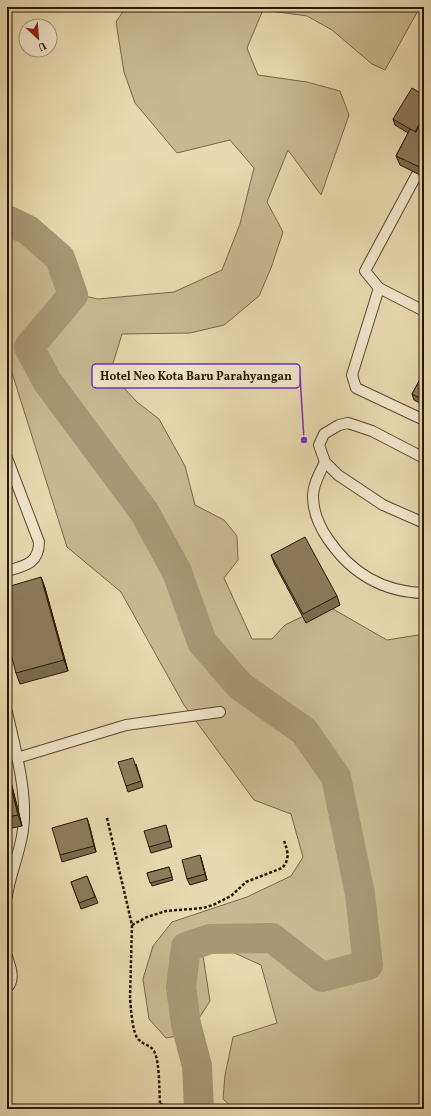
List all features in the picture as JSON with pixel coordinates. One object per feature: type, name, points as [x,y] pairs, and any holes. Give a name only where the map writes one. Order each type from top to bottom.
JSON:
[{"type":"lane","points":[[416,176],[365,271],[379,288],[424,311]]},
{"type":"lane","points":[[379,288],[352,375],[356,388],[424,420]]},
{"type":"lane","points":[[424,458],[372,431],[348,423],[338,425],[324,434],[319,445],[325,462],[338,475],[383,505],[424,523]]},
{"type":"lane","points":[[7,458],[39,542],[39,551],[35,559],[26,565],[7,571]]},
{"type":"lane","points":[[325,462],[316,481],[313,495],[314,511],[322,530],[336,551],[350,566],[370,580],[393,590],[424,593]]},
{"type":"lane","points":[[7,712],[25,805],[23,831],[11,863],[7,891]]},
{"type":"lane","points":[[17,758],[126,725],[220,712]]},
{"type":"lane","points":[[7,956],[13,978],[11,984],[7,988]]},
{"type":"path","points":[[107,818],[132,925],[131,1010],[135,1035],[139,1041],[151,1047],[157,1060],[160,1104],[156,1108],[146,1109]]},
{"type":"path","points":[[132,925],[166,911],[203,908],[213,905],[231,896],[246,882],[282,868],[288,854],[284,841]]},
{"type":"path","points":[[160,1104],[185,1108]]},
{"type":"shaded area","points":[[126,7],[420,7],[385,70],[372,64],[332,30],[307,16],[263,10],[247,48],[258,75],[307,82],[340,91],[349,115],[321,195],[288,150],[267,202],[283,232],[271,268],[259,296],[224,325],[190,333],[122,334],[110,373],[137,402],[159,419],[185,466],[195,505],[224,520],[237,536],[238,560],[224,578],[252,639],[272,639],[285,625],[326,605],[387,640],[424,634],[424,1109],[234,1109],[223,1099],[225,1075],[233,1037],[277,1023],[261,965],[221,947],[203,956],[210,1001],[189,1034],[166,1038],[149,1019],[143,979],[153,946],[172,922],[247,897],[291,876],[303,857],[291,814],[254,800],[184,705],[121,592],[67,547],[7,357],[7,205],[44,226],[61,267],[63,291],[98,299],[174,292],[222,270],[240,224],[254,168],[230,140],[177,153],[135,103],[124,72],[116,22]]},
{"type":"building","points":[[412,88],[424,95],[424,115],[415,132],[393,119]]},
{"type":"building","points":[[424,115],[424,169],[396,156],[410,129],[416,132]]},
{"type":"building","points":[[424,372],[424,400],[412,394]]},
{"type":"building","points":[[305,537],[337,596],[303,614],[271,555]]},
{"type":"building","points":[[41,577],[64,660],[16,673],[7,639],[7,587]]},
{"type":"building","points":[[133,758],[141,781],[126,786],[118,762]]},
{"type":"building","points":[[7,771],[18,815],[7,817]]},
{"type":"building","points":[[87,818],[94,846],[60,855],[52,828]]},
{"type":"building","points":[[166,825],[170,841],[149,847],[144,831]]},
{"type":"building","points":[[200,855],[205,874],[187,879],[182,860]]},
{"type":"building","points":[[169,867],[172,877],[150,883],[147,873]]},
{"type":"building","points":[[87,876],[95,897],[79,903],[71,882]]},
{"type":"waterway","points":[[7,220],[28,230],[60,258],[73,295],[29,347],[47,381],[145,513],[177,572],[202,642],[240,686],[304,731],[336,777],[360,894],[368,965],[322,977],[272,938],[210,939],[186,947],[181,987],[186,1024],[197,1066],[199,1109]]},
{"type":"place","name":"Hotel Neo Kota Baru Parahyangan","points":[[304,440]]}]
